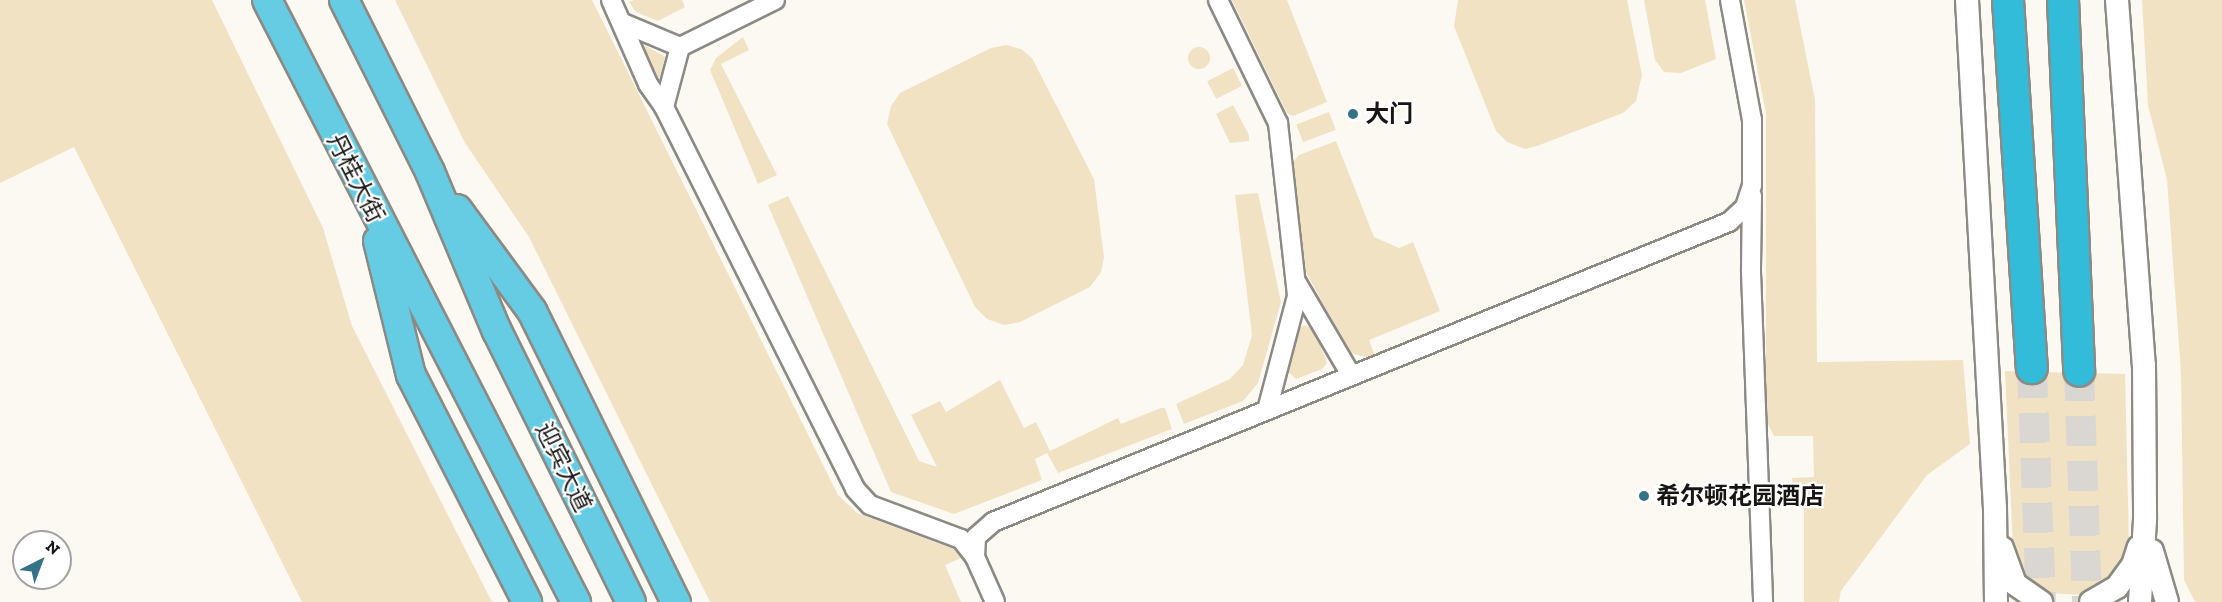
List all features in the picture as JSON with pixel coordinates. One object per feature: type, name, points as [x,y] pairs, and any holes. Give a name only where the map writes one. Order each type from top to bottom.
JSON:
[{"type":"highway","points":[[2008,0],[2032,368]]},
{"type":"highway","points":[[2063,0],[2079,371]]},
{"type":"main road","name":"丹桂大街","points":[[267,0],[369,204],[451,354]]},
{"type":"main road","points":[[344,0],[430,172],[532,311],[676,602]]},
{"type":"main road","name":"迎宾大道","points":[[430,172],[497,331],[632,602]]},
{"type":"main road","points":[[369,204],[411,375],[527,602]]},
{"type":"main road","name":"迎宾大道","points":[[451,354],[576,602]]},
{"type":"street","points":[[611,0],[648,84],[664,107],[855,489],[870,505],[952,534],[975,557],[994,602]]},
{"type":"street","points":[[664,107],[680,47],[775,0]]},
{"type":"street","points":[[1218,0],[1276,115],[1296,281],[1295,308],[1267,410]]},
{"type":"street","points":[[1730,0],[1752,120],[1751,284],[1763,602]]},
{"type":"street","points":[[1967,0],[1995,508],[1996,602]]},
{"type":"street","points":[[2117,0],[2144,365],[2145,520],[2140,602]]},
{"type":"street","points":[[623,23],[680,47]]},
{"type":"street","points":[[952,534],[970,532],[1351,375],[1718,228],[1745,207],[1752,185]]},
{"type":"street","points":[[1296,281],[1351,375]]},
{"type":"street","points":[[1995,508],[2004,560],[2015,584],[2042,602]]},
{"type":"street","points":[[2091,602],[2117,587],[2133,566],[2145,520]]},
{"type":"street","points":[[2145,520],[2158,580],[2167,602]]},
{"type":"street","points":[[975,557],[976,537],[993,522]]},
{"type":"shaded area","points":[[0,0],[212,0],[323,228],[352,326],[492,602],[302,602],[74,147],[0,183]]},
{"type":"shaded area","points":[[395,0],[592,0],[838,495],[857,513],[956,550],[961,558],[945,565],[961,602],[710,602],[529,237],[465,143]]},
{"type":"shaded area","points":[[634,0],[682,0],[685,7],[658,21],[636,12],[629,2]]},
{"type":"shaded area","points":[[1232,0],[1287,0],[1327,102],[1293,116],[1287,113]]},
{"type":"shaded area","points":[[1458,0],[1627,0],[1642,75],[1636,101],[1623,113],[1537,146],[1525,149],[1507,142],[1496,131],[1454,26]]},
{"type":"shaded area","points":[[1644,0],[1705,0],[1716,59],[1681,73],[1664,72],[1655,60]]},
{"type":"shaded area","points":[[1744,0],[1795,0],[1815,100],[1817,362],[1963,360],[1970,444],[1927,475],[1841,591],[1839,602],[1804,602],[1804,497],[1775,494],[1793,493],[1792,478],[1814,477],[1813,436],[1774,436],[1766,420],[1766,114]]},
{"type":"shaded area","points":[[2142,0],[2222,0],[2222,602],[2195,602],[2184,580],[2181,373],[2167,180],[2148,105]]},
{"type":"shaded area","points":[[743,37],[749,50],[721,64],[777,175],[758,184],[710,70],[716,58]]},
{"type":"shaded area","points":[[1006,45],[1021,49],[1032,58],[1094,179],[1104,257],[1101,272],[1090,287],[1020,322],[1004,325],[987,319],[975,307],[887,124],[891,106],[900,93],[991,48]]},
{"type":"shaded area","points":[[646,46],[665,57],[660,77],[655,78],[642,49]]},
{"type":"shaded area","points":[[1199,47],[1207,50],[1210,58],[1207,66],[1199,69],[1191,66],[1188,58],[1191,50]]},
{"type":"shaded area","points":[[1233,68],[1242,86],[1216,99],[1207,81]]},
{"type":"shaded area","points":[[1233,105],[1249,135],[1249,141],[1230,143],[1216,114]]},
{"type":"shaded area","points":[[1329,112],[1336,130],[1303,142],[1296,125]]},
{"type":"shaded area","points":[[1336,141],[1374,237],[1399,248],[1413,242],[1440,311],[1369,340],[1375,356],[1353,354],[1346,346],[1306,272],[1293,162],[1299,155]]},
{"type":"shaded area","points":[[1258,193],[1281,302],[1258,383],[1243,401],[1184,424],[1176,404],[1230,379],[1243,365],[1252,335],[1235,195]]},
{"type":"shaded area","points":[[788,196],[919,461],[937,467],[911,415],[940,401],[946,412],[1000,380],[1024,428],[1036,422],[1050,451],[1118,418],[1121,424],[1161,408],[1165,408],[1172,429],[1058,473],[1047,453],[1035,459],[1042,480],[954,514],[891,492],[768,205]]},
{"type":"shaded area","points":[[1304,325],[1314,329],[1327,363],[1322,369],[1296,379],[1286,370],[1296,331]]},
{"type":"shaded area","points":[[2005,371],[2125,374],[2129,545],[2125,559],[2107,583],[2083,595],[2046,593],[2018,568],[2013,549]]},
{"type":"tunnel","points":[[2032,368],[2041,602]]},
{"type":"tunnel","points":[[2079,371],[2087,602]]},
{"type":"place","name":"大门","points":[[1353,114]]},
{"type":"place","name":"希尔顿花园酒店","points":[[1644,496]]}]
